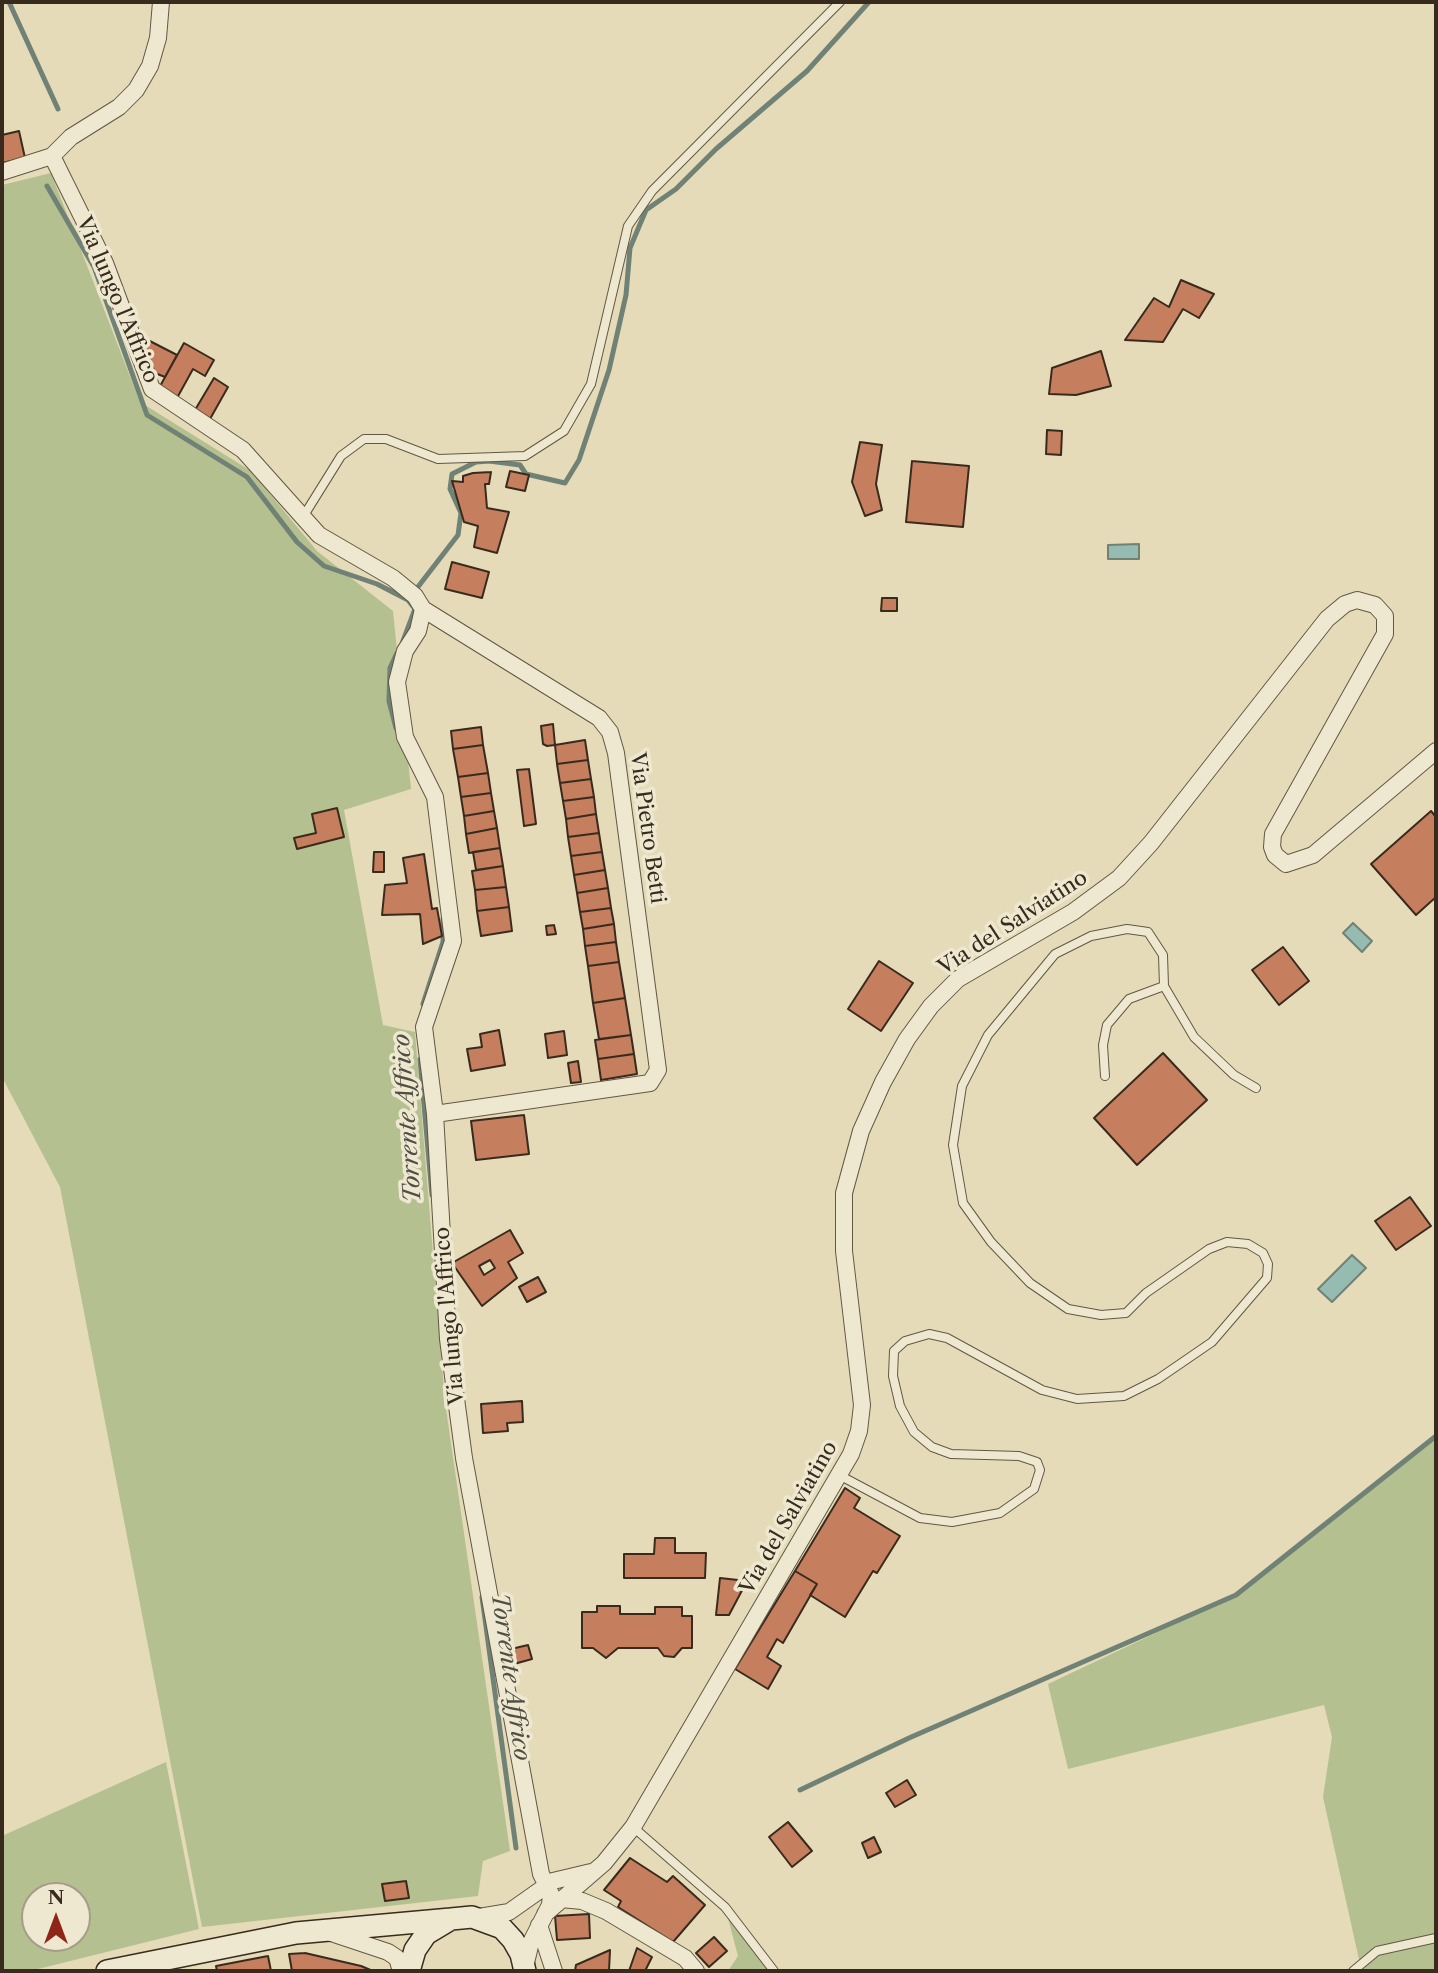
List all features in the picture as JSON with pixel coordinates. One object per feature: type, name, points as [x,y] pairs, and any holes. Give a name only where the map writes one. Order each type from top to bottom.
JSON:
[{"type":"main road","points":[[107,1971],[311,1930],[461,1918]]},
{"type":"main road","points":[[406,1967],[426,1934],[461,1918]]},
{"type":"main road","name":"Via lungo l'Affrico","points":[[461,1918],[502,1928],[521,1954],[524,1970]]},
{"type":"main road","points":[[376,1924],[401,1936],[410,1948],[406,1967]]},
{"type":"street","points":[[2,172],[52,156],[71,137],[119,107],[136,90],[150,65],[161,2]]},
{"type":"street","name":"Via lungo l'Affrico","points":[[52,156],[106,263],[152,389],[243,450],[319,535],[393,578],[415,596],[423,609],[418,631],[405,651],[397,682],[405,737],[435,797],[453,941],[424,1027],[435,1114],[448,1339],[462,1445],[541,1874],[551,1900],[524,1970]]},
{"type":"street","name":"Via del Salviatino","points":[[542,1919],[561,1899],[597,1870],[633,1827],[839,1475],[855,1443],[862,1405],[844,1251],[844,1193],[861,1131],[883,1082],[907,1039],[931,1006],[958,979],[1073,912],[1119,878],[1151,843],[1327,619],[1345,604],[1357,600],[1375,605],[1385,617],[1385,634],[1273,834],[1272,847],[1275,855],[1286,864],[1313,855],[1436,751]]},
{"type":"street","name":"Via Pietro Betti","points":[[423,609],[599,718],[610,732],[616,753],[658,1070],[650,1083],[435,1114]]},
{"type":"street","points":[[461,1918],[488,1917],[517,1909],[547,1884],[597,1870]]},
{"type":"street","points":[[561,1899],[582,1901],[606,1911],[685,1958],[696,1971]]},
{"type":"street","name":"Via lungo l'Affrico","points":[[542,1919],[554,1971]]},
{"type":"street","points":[[311,1930],[328,1932],[388,1952],[406,1967]]},
{"type":"lane","points":[[303,517],[341,456],[364,439],[386,439],[438,459],[525,456],[564,431],[592,384],[628,226],[652,191],[840,2]]},
{"type":"lane","points":[[839,1475],[920,1518],[952,1522],[1000,1513],[1034,1489],[1040,1470],[1037,1462],[1020,1456],[951,1454],[932,1447],[915,1432],[900,1406],[893,1376],[894,1351],[905,1341],[929,1334],[947,1338],[1042,1390],[1077,1399],[1124,1396],[1158,1380],[1212,1342],[1267,1278],[1268,1264],[1263,1253],[1248,1244],[1227,1242],[1209,1249],[1146,1293],[1126,1313],[1101,1315],[1068,1309],[1030,1283],[991,1242],[963,1203],[953,1145],[961,1086],[988,1035],[1055,954],[1091,936],[1127,929],[1149,932],[1163,955],[1164,986],[1195,1037],[1234,1075],[1256,1088]]},
{"type":"lane","points":[[1105,1076],[1103,1045],[1107,1025],[1129,999],[1164,986]]},
{"type":"lane","points":[[633,1827],[725,1906],[774,1971]]},
{"type":"lane","points":[[1353,1971],[1377,1951],[1436,1938]]},
{"type":"green space","points":[[51,173],[140,402],[251,471],[317,551],[393,611],[411,789],[344,810],[383,1025],[415,1032],[445,1402],[510,1851],[483,1861],[478,1896],[202,1927],[60,1187],[2,1077],[2,185]]},
{"type":"green space","points":[[1436,1436],[1436,1971],[1353,1971],[1360,1964],[1323,1797],[1332,1737],[1324,1705],[1068,1769],[1048,1684],[1236,1595]]},
{"type":"green space","points":[[166,1762],[199,1929],[30,1971],[2,1971],[2,1836]]},
{"type":"green space","points":[[725,1907],[776,1971],[728,1971],[738,1956]]},
{"type":"water","points":[[1139,544],[1139,559],[1108,559],[1108,545]]},
{"type":"water","points":[[1353,923],[1372,941],[1362,952],[1343,933]]},
{"type":"water","points":[[1352,1255],[1366,1268],[1332,1302],[1318,1289]]},
{"type":"building","points":[[19,131],[25,158],[2,163],[2,135]]},
{"type":"building","points":[[1181,280],[1214,294],[1199,318],[1183,309],[1163,342],[1125,340],[1154,298],[1169,307]]},
{"type":"building","points":[[142,337],[177,355],[165,377],[155,373]]},
{"type":"building","points":[[184,343],[214,360],[205,376],[193,369],[177,398],[159,388]]},
{"type":"building","points":[[1101,351],[1111,386],[1076,395],[1049,394],[1052,368]]},
{"type":"building","points":[[214,378],[228,387],[210,419],[195,410]]},
{"type":"building","points":[[1047,430],[1062,431],[1061,455],[1046,454]]},
{"type":"building","points":[[860,442],[882,445],[876,484],[882,510],[865,516],[852,482]]},
{"type":"building","points":[[912,461],[969,466],[963,527],[906,522]]},
{"type":"building","points":[[510,471],[529,475],[525,491],[506,487]]},
{"type":"building","points":[[491,472],[489,484],[485,484],[487,508],[509,512],[497,553],[474,547],[478,526],[464,522],[452,481],[463,482],[463,476]]},
{"type":"building","points":[[452,562],[489,572],[482,598],[445,589]]},
{"type":"building","points":[[882,598],[897,598],[897,611],[881,611]]},
{"type":"building","points":[[553,724],[555,745],[547,746],[543,744],[541,726]]},
{"type":"building","points":[[481,727],[483,745],[453,749],[451,731]]},
{"type":"building","points":[[585,740],[588,760],[557,764],[555,745]]},
{"type":"building","points":[[483,745],[488,773],[458,777],[453,749]]},
{"type":"building","points":[[588,760],[591,779],[560,783],[557,764]]},
{"type":"building","points":[[529,769],[536,824],[524,826],[517,770]]},
{"type":"building","points":[[488,773],[491,793],[461,797],[458,777]]},
{"type":"building","points":[[591,779],[594,797],[563,801],[560,783]]},
{"type":"building","points":[[491,793],[494,811],[464,816],[461,797]]},
{"type":"building","points":[[594,797],[596,814],[566,819],[563,801]]},
{"type":"building","points":[[337,808],[344,837],[297,849],[294,838],[316,833],[312,814]]},
{"type":"building","points":[[494,811],[497,828],[466,834],[464,816]]},
{"type":"building","points":[[1431,811],[1436,817],[1436,897],[1416,915],[1371,864]]},
{"type":"building","points":[[596,814],[599,833],[568,837],[566,819]]},
{"type":"building","points":[[497,828],[500,848],[469,853],[466,834]]},
{"type":"building","points":[[599,833],[602,852],[571,856],[568,837]]},
{"type":"building","points":[[500,848],[503,866],[476,870],[473,852]]},
{"type":"building","points":[[374,852],[384,852],[384,872],[373,872]]},
{"type":"building","points":[[602,852],[605,870],[574,875],[571,856]]},
{"type":"building","points":[[424,854],[432,909],[437,908],[442,936],[423,944],[420,914],[382,915],[385,885],[407,883],[403,858]]},
{"type":"building","points":[[503,866],[506,887],[475,890],[472,871]]},
{"type":"building","points":[[605,870],[608,888],[577,893],[574,875]]},
{"type":"building","points":[[506,887],[509,907],[477,911],[475,890]]},
{"type":"building","points":[[608,888],[611,908],[580,912],[577,893]]},
{"type":"building","points":[[509,907],[512,931],[481,936],[477,911]]},
{"type":"building","points":[[611,908],[614,924],[583,929],[580,912]]},
{"type":"building","points":[[614,924],[616,942],[585,946],[583,929]]},
{"type":"building","points":[[554,925],[556,934],[547,935],[546,926]]},
{"type":"building","points":[[616,942],[619,962],[588,966],[585,946]]},
{"type":"building","points":[[1283,947],[1309,981],[1279,1005],[1252,970]]},
{"type":"building","points":[[879,961],[913,983],[881,1031],[848,1009]]},
{"type":"building","points":[[619,962],[625,998],[593,1003],[588,966]]},
{"type":"building","points":[[625,998],[631,1035],[599,1039],[593,1003]]},
{"type":"building","points":[[499,1030],[505,1065],[471,1071],[467,1049],[482,1047],[480,1034]]},
{"type":"building","points":[[564,1031],[567,1055],[548,1058],[545,1034]]},
{"type":"building","points":[[631,1035],[634,1054],[598,1059],[595,1040]]},
{"type":"building","points":[[1163,1053],[1207,1100],[1137,1165],[1094,1118]]},
{"type":"building","points":[[634,1054],[637,1074],[601,1080],[598,1059]]},
{"type":"building","points":[[578,1061],[581,1082],[571,1083],[568,1063]]},
{"type":"building","points":[[524,1115],[529,1154],[476,1160],[471,1121]]},
{"type":"building","points":[[1410,1197],[1431,1226],[1396,1250],[1375,1221]]},
{"type":"building","points":[[510,1230],[523,1253],[508,1262],[517,1278],[482,1306],[452,1263]],"holes":[[[490,1260],[495,1268],[484,1275],[479,1266]]]},
{"type":"building","points":[[538,1277],[546,1292],[527,1302],[519,1287]]},
{"type":"building","points":[[522,1401],[523,1422],[507,1423],[508,1431],[483,1433],[481,1404]]},
{"type":"building","points":[[845,1488],[860,1498],[854,1508],[900,1536],[877,1573],[873,1571],[845,1617],[810,1595],[817,1584],[795,1571]]},
{"type":"building","points":[[655,1538],[675,1538],[675,1553],[706,1553],[705,1578],[624,1578],[624,1554],[654,1554]]},
{"type":"building","points":[[795,1571],[817,1584],[783,1643],[777,1639],[767,1657],[781,1666],[768,1689],[735,1669]]},
{"type":"building","points":[[720,1578],[747,1581],[729,1615],[716,1615]]},
{"type":"building","points":[[597,1606],[620,1606],[620,1614],[655,1614],[655,1607],[682,1607],[682,1616],[692,1616],[692,1648],[682,1648],[674,1657],[664,1656],[658,1648],[618,1648],[606,1658],[593,1648],[582,1648],[582,1612],[597,1612]]},
{"type":"building","points":[[528,1645],[532,1659],[514,1664],[511,1649]]},
{"type":"building","points":[[907,1780],[916,1795],[895,1807],[886,1793]]},
{"type":"building","points":[[788,1822],[812,1851],[792,1867],[769,1837]]},
{"type":"building","points":[[874,1837],[881,1852],[868,1858],[862,1843]]},
{"type":"building","points":[[630,1858],[667,1882],[673,1876],[705,1905],[673,1942],[618,1907],[621,1901],[604,1890]]},
{"type":"building","points":[[406,1881],[409,1898],[385,1901],[382,1884]]},
{"type":"building","points":[[589,1914],[590,1938],[557,1940],[555,1916]]},
{"type":"building","points":[[714,1937],[727,1951],[709,1967],[696,1953]]},
{"type":"building","points":[[637,1948],[652,1957],[645,1971],[629,1971]]},
{"type":"building","points":[[610,1950],[609,1971],[575,1971],[576,1965]]},
{"type":"building","points":[[305,1953],[373,1971],[292,1971],[289,1954]]},
{"type":"building","points":[[268,1956],[271,1971],[217,1971],[216,1966]]},
{"type":"waterway","name":"Torrente Affrico","points":[[9,2],[58,109]]},
{"type":"waterway","points":[[414,592],[458,535],[461,513],[450,489],[452,474],[476,462],[489,461],[520,465],[526,474],[565,483],[579,460],[609,370],[626,295],[630,248],[646,210],[676,189],[716,149],[807,71],[869,2]]},
{"type":"waterway","name":"Torrente Affrico","points":[[47,186],[94,267],[147,415],[247,477],[297,542],[324,566],[377,584],[408,600],[415,609],[403,641]]},
{"type":"waterway","name":"Torrente Affrico","points":[[396,728],[389,701],[390,668],[397,653]]},
{"type":"waterway","name":"Torrente Affrico","points":[[423,1004],[443,942],[443,919]]},
{"type":"waterway","name":"Torrente Affrico","points":[[420,1059],[432,1195]]},
{"type":"waterway","points":[[800,1790],[909,1738],[1236,1595],[1436,1436]]},
{"type":"waterway","name":"Torrente Affrico","points":[[482,1597],[516,1848]]}]
